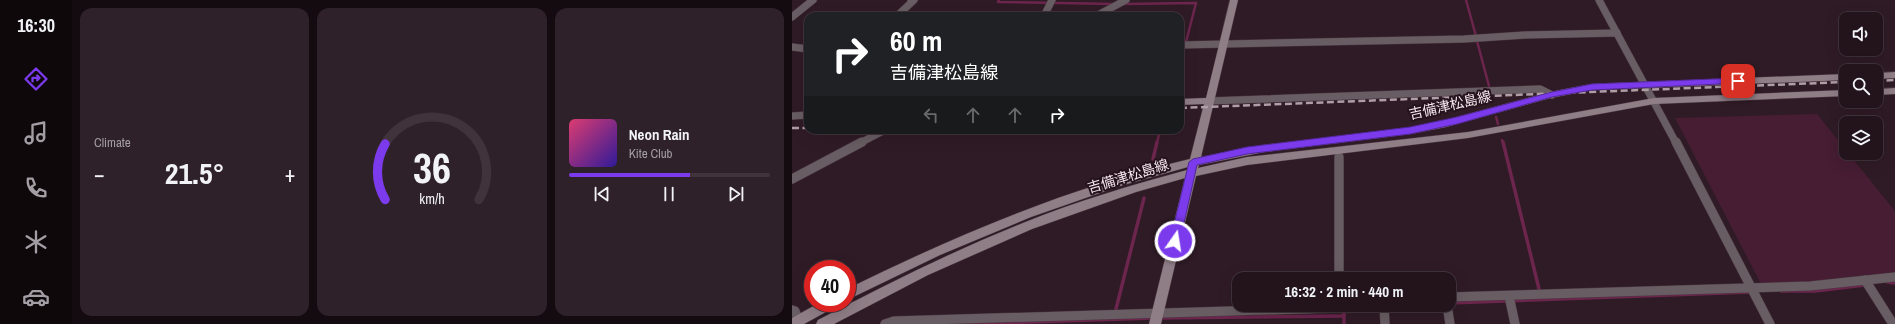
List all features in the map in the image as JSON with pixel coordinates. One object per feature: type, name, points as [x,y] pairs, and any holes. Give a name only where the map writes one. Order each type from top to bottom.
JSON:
[{"type":"main road","points":[[1157,319],[1192,168],[1234,0]]},
{"type":"main road","points":[[1883,76],[1895,75]]},
{"type":"main road","name":"吉備津松島線","points":[[822,324],[894,285],[980,245],[1048,217],[1247,151],[1410,130],[1457,120],[1552,95],[1592,87],[1839,77]]},
{"type":"main road","points":[[1883,92],[1895,91]]},
{"type":"main road","name":"吉備津松島線","points":[[856,290],[898,269],[982,231],[1049,204],[1132,179],[1192,168],[1468,134],[1654,102],[1839,93]]},
{"type":"main road","points":[[1184,102],[1209,101]]},
{"type":"main road","points":[[795,319],[811,312]]},
{"type":"street","points":[[792,17],[814,0]]},
{"type":"street","points":[[901,12],[914,0],[911,0]]},
{"type":"street","points":[[1599,0],[1646,84],[1770,324]]},
{"type":"street","points":[[1046,12],[1051,2]]},
{"type":"street","points":[[1103,12],[1122,2]]},
{"type":"street","points":[[1184,45],[1464,39],[1526,35],[1617,33]]},
{"type":"street","points":[[792,47],[804,48]]},
{"type":"street","points":[[1209,101],[1540,89],[1552,95]]},
{"type":"street","points":[[792,116],[804,115]]},
{"type":"street","points":[[792,179],[878,134]]},
{"type":"street","points":[[1339,157],[1339,272]]},
{"type":"street","points":[[1456,302],[1509,299],[1753,290],[1867,283],[1895,278]]},
{"type":"street","points":[[1867,283],[1894,324]]},
{"type":"street","points":[[1509,299],[1515,324]]},
{"type":"street","points":[[886,324],[894,321],[1157,319],[1270,312]]},
{"type":"street","points":[[1384,312],[1385,324]]},
{"type":"street","points":[[1449,312],[1450,324]]},
{"type":"shaded area","points":[[1817,114],[1839,141],[1839,160],[1854,160],[1895,211],[1895,276],[1762,286],[1675,118]]},
{"type":"waterway","points":[[999,0],[998,2],[1115,4]]},
{"type":"waterway","points":[[1466,0],[1476,36]]},
{"type":"waterway","points":[[1124,4],[1196,3],[1184,45]]},
{"type":"waterway","points":[[1477,41],[1489,86]]},
{"type":"waterway","points":[[1496,117],[1498,124]]},
{"type":"waterway","points":[[1157,143],[1159,134]]},
{"type":"waterway","points":[[1153,159],[1157,142]]},
{"type":"waterway","points":[[1503,142],[1539,289]]},
{"type":"waterway","points":[[1116,309],[1144,198]]},
{"type":"waterway","points":[[1887,282],[1895,283]]},
{"type":"waterway","points":[[1781,291],[1815,291],[1865,285]]},
{"type":"waterway","points":[[1456,303],[1752,292]]},
{"type":"waterway","points":[[1158,318],[1344,316]]},
{"type":"waterway","points":[[1344,316],[1344,324]]},
{"type":"waterway","points":[[969,324],[1153,318]]},
{"type":"railway","points":[[1883,81],[1895,80]]},
{"type":"railway","points":[[1184,108],[1839,82]]},
{"type":"railway","points":[[792,128],[804,128]]},
{"type":"route","points":[[1175,241],[1193,162],[1279,146],[1410,130],[1457,120],[1552,95],[1592,87],[1738,81]]}]
